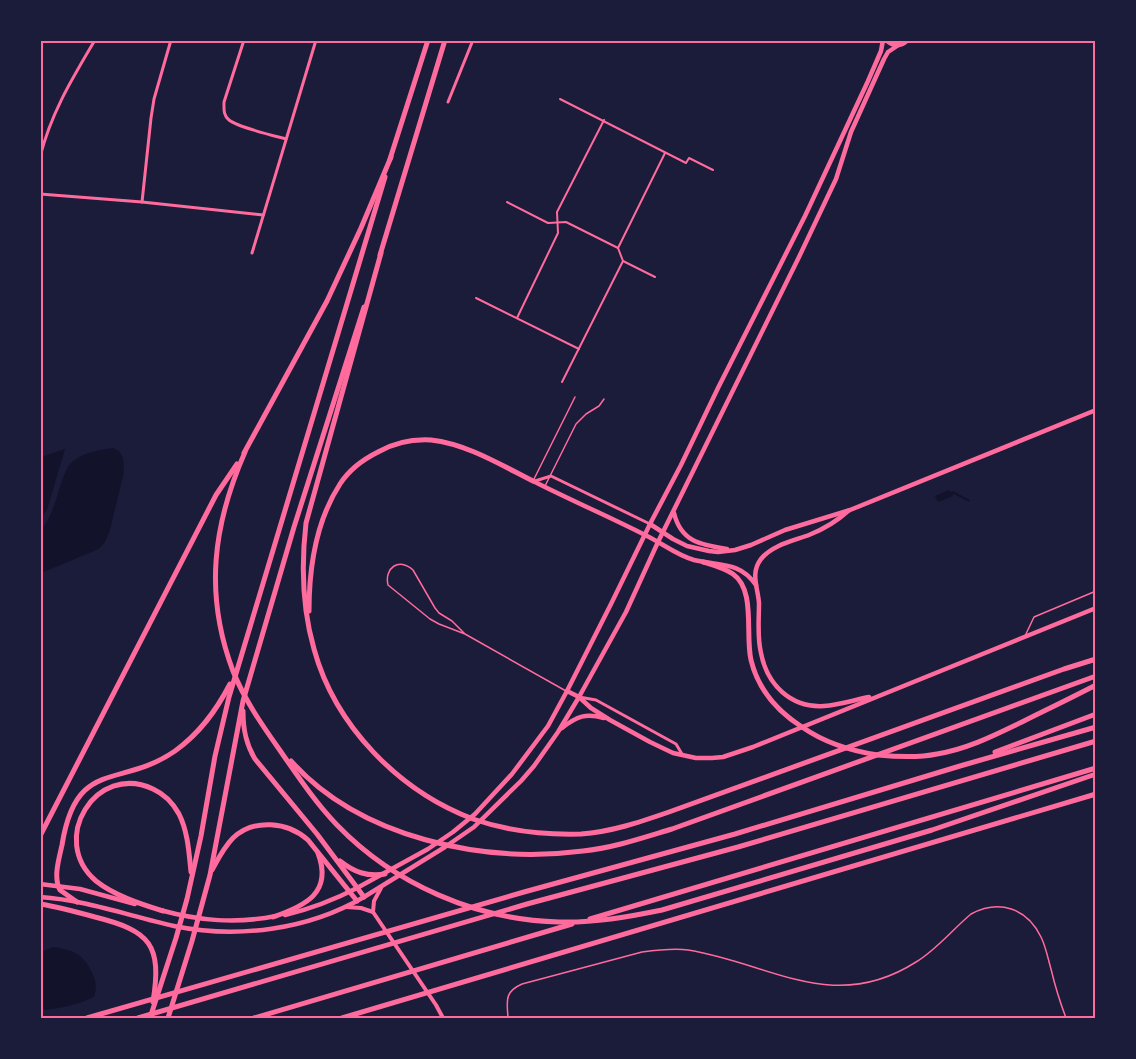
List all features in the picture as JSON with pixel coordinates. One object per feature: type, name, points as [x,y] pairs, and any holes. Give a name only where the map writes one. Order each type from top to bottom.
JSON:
[{"type":"highway","points":[[150,1018],[158,984],[176,938],[187,899],[219,735],[229,697],[428,40]]},
{"type":"highway","points":[[168,1018],[210,874],[243,701],[300,506],[381,253],[445,40]]},
{"type":"highway","points":[[40,836],[216,495],[245,452],[327,301],[391,157]]},
{"type":"highway","points":[[381,253],[306,523],[303,564],[304,603],[309,631],[322,672],[343,713],[369,747],[403,779],[421,792],[456,811],[493,825],[558,834],[583,834],[607,830],[642,822],[1095,657]]},
{"type":"highway","points":[[309,631],[311,566],[322,523],[340,482],[369,457],[398,443],[431,440],[459,446],[532,481]]},
{"type":"highway","points":[[245,452],[226,501],[219,527],[215,573],[220,623],[234,672],[244,695],[303,784],[321,807],[357,844],[392,870],[429,891],[460,903],[503,915],[558,922],[611,920],[662,910],[932,830],[1095,774]]},
{"type":"highway","points":[[703,562],[731,573],[741,583],[747,601],[748,645],[751,661],[765,693],[792,721],[830,743],[874,754],[901,757],[957,750],[993,736],[1095,686]]},
{"type":"highway","points":[[77,902],[60,890],[57,885],[57,874],[68,818],[78,798],[97,781],[158,761],[187,742],[204,725],[219,704],[237,669]]},
{"type":"highway","points":[[276,745],[299,770],[332,798],[357,814],[380,824],[422,839],[462,848],[489,852],[550,854],[609,847],[682,825],[1095,676]]},
{"type":"highway","points":[[243,701],[243,728],[255,759],[333,853],[364,897]]},
{"type":"highway","points":[[960,766],[1095,714]]},
{"type":"highway","points":[[87,1018],[524,892],[735,834],[1095,727]]},
{"type":"highway","points":[[138,1018],[527,904],[738,847],[1095,741]]},
{"type":"highway","points":[[254,1018],[1095,768]]},
{"type":"highway","points":[[163,911],[119,894],[96,881],[88,872],[80,860],[76,838],[77,825],[88,803],[108,788],[121,784],[147,786],[159,792],[171,802],[184,828],[191,878]]},
{"type":"highway","points":[[342,1018],[1095,794]]},
{"type":"highway","points":[[210,874],[227,845],[241,832],[262,825],[284,827],[299,833],[314,846],[357,901]]},
{"type":"highway","points":[[273,917],[314,897],[322,876],[322,867],[314,846]]},
{"type":"highway","points":[[333,853],[358,873],[375,876],[385,874]]},
{"type":"highway","points":[[40,904],[120,923],[134,929],[151,947],[157,968],[158,984]]},
{"type":"highway","points":[[354,1018],[380,1007]]},
{"type":"main road","points":[[40,884],[80,890],[190,918],[215,921],[273,917],[309,909],[350,892],[418,855],[475,814],[548,726],[806,216],[868,81],[884,40],[897,46]]},
{"type":"main road","points":[[40,897],[77,902],[176,926],[214,932],[275,928],[316,918],[357,901],[452,843],[479,823],[534,766],[579,698],[626,612],[836,179],[852,132],[884,59],[888,52],[908,40]]},
{"type":"main road","points":[[650,524],[687,546],[718,552],[735,550],[785,530],[850,510],[1095,410]]},
{"type":"main road","points":[[532,481],[684,556],[703,562],[721,563],[738,569],[752,579],[756,585]]},
{"type":"main road","points":[[850,510],[835,523],[767,553],[757,565],[755,572],[761,654],[771,680],[779,690],[796,702],[823,706],[886,693]]},
{"type":"main road","points":[[673,513],[679,529],[690,539],[708,546],[735,550]]},
{"type":"main road","points":[[567,691],[610,720],[666,751],[705,759],[723,757],[793,731],[1095,608]]},
{"type":"main road","points":[[558,732],[567,724],[585,715],[610,720]]},
{"type":"street","points":[[40,157],[55,112],[95,40]]},
{"type":"street","points":[[142,202],[154,99],[171,40]]},
{"type":"street","points":[[244,40],[224,102],[224,112],[229,120],[239,125],[286,139]]},
{"type":"street","points":[[252,253],[316,40]]},
{"type":"street","points":[[448,102],[473,40]]},
{"type":"street","points":[[560,99],[686,163],[689,158],[713,170]]},
{"type":"street","points":[[517,318],[558,233],[557,212],[604,120]]},
{"type":"street","points":[[618,248],[665,153]]},
{"type":"street","points":[[40,194],[263,215]]},
{"type":"street","points":[[507,202],[548,223],[566,222],[618,248],[623,261],[655,277]]},
{"type":"street","points":[[562,382],[623,261]]},
{"type":"street","points":[[476,298],[579,349]]},
{"type":"street","points":[[532,481],[551,476],[650,524]]},
{"type":"street","points":[[579,698],[596,700],[676,744],[682,755]]},
{"type":"street","points":[[381,887],[374,901],[373,912],[443,1018]]},
{"type":"street","points":[[345,907],[361,908],[373,912]]},
{"type":"lane","points":[[532,481],[575,397]]},
{"type":"lane","points":[[545,487],[576,424],[599,406],[604,399]]},
{"type":"lane","points":[[465,634],[452,621],[439,613],[409,566],[403,564],[392,567],[387,578],[388,585],[430,619],[465,634],[567,691]]},
{"type":"lane","points":[[1024,637],[1034,617],[1095,591]]},
{"type":"lane","points":[[508,1018],[508,996],[511,991],[522,984],[642,952],[662,950],[686,950],[723,958],[804,982],[830,986],[869,982],[888,977],[918,962],[971,914],[994,906],[1017,911],[1029,920],[1041,937],[1066,1018]]},
{"type":"shaded area","points":[[113,448],[119,451],[123,458],[124,472],[105,542],[94,551],[41,573],[41,529],[50,516],[67,469],[81,456]]},
{"type":"shaded area","points":[[65,449],[47,510],[41,517],[41,457]]},
{"type":"shaded area","points":[[949,490],[970,500],[969,502],[953,494],[938,502],[935,496]]},
{"type":"shaded area","points":[[53,947],[77,954],[85,961],[95,982],[94,997],[68,1006],[41,1010],[41,952]]}]
